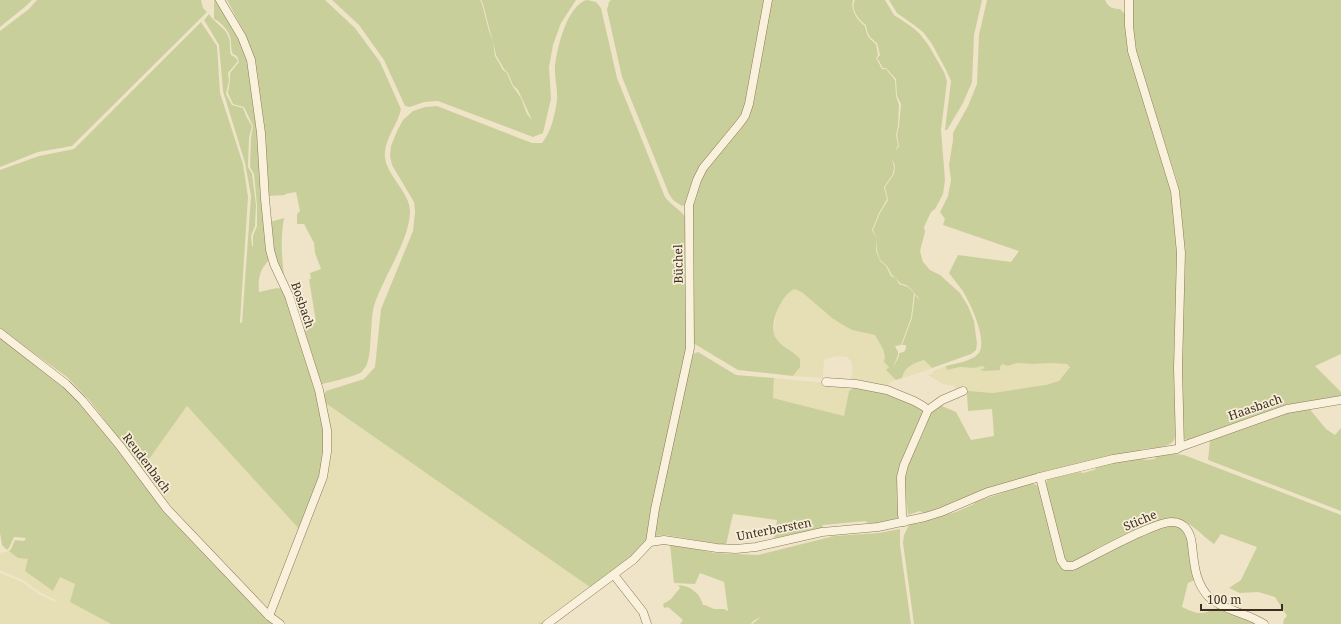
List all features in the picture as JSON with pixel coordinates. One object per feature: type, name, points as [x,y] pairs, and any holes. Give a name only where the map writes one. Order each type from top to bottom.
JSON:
[{"type":"street","name":"Bosbach","points":[[220,0],[242,37],[251,60],[261,133],[264,199],[270,250],[274,264],[289,296],[319,390],[327,430],[327,452],[323,477],[269,616]]},
{"type":"street","name":"Büchel","points":[[650,542],[655,509],[690,348],[689,205],[697,180],[704,168],[745,116],[749,104],[768,0]]},
{"type":"street","points":[[1129,0],[1129,26],[1132,51],[1175,191],[1181,253],[1178,368],[1180,447]]},
{"type":"street","name":"Reudenbach","points":[[0,333],[66,384],[82,400],[120,446],[167,509],[269,616],[280,624]]},
{"type":"street","points":[[826,382],[854,384],[887,390],[914,401],[928,410]]},
{"type":"street","points":[[904,522],[902,515],[901,477],[904,465],[928,410],[942,400],[963,390]]},
{"type":"street","name":"Haasbach","points":[[1040,477],[1113,459],[1177,449],[1287,408],[1341,400]]},
{"type":"street","name":"Unterbersten","points":[[650,542],[664,540],[717,548],[736,549],[756,547],[822,532],[878,527],[941,512],[988,492],[1040,477]]},
{"type":"street","name":"Stiche","points":[[1040,477],[1061,560],[1065,566],[1073,566],[1162,523],[1172,521],[1180,523],[1187,529],[1191,538],[1194,569],[1201,587],[1209,597],[1221,606],[1246,615],[1264,624]]},
{"type":"street","points":[[547,624],[633,560],[650,542]]},
{"type":"street","points":[[614,575],[643,612],[647,624]]},
{"type":"shaded area","points":[[795,289],[803,293],[832,318],[843,325],[852,330],[875,335],[881,345],[889,368],[887,370],[896,380],[887,386],[849,380],[852,376],[852,362],[847,357],[836,356],[824,360],[823,378],[793,376],[797,371],[798,356],[777,340],[773,332],[778,307],[788,293]]},
{"type":"shaded area","points":[[924,360],[932,368],[902,378],[903,373],[912,364]]},
{"type":"shaded area","points":[[1017,363],[1051,363],[1067,364],[1070,366],[1059,381],[1031,388],[993,393],[956,391],[955,386],[943,384],[928,375],[933,374],[933,371],[946,366],[947,370],[960,367],[974,368],[983,366],[986,368],[981,370],[999,370],[1002,364],[1008,366]]},
{"type":"shaded area","points":[[774,378],[857,386],[849,391],[844,416],[773,398]]},
{"type":"shaded area","points":[[324,402],[591,587],[538,624],[284,624],[274,616],[274,610],[306,530]]},
{"type":"shaded area","points":[[187,406],[301,531],[268,609],[171,510],[142,469]]},
{"type":"shaded area","points":[[9,551],[18,558],[28,559],[54,590],[59,576],[76,584],[70,602],[111,624],[0,624],[0,573],[22,582],[40,595],[55,602],[55,600],[23,580],[0,570],[0,553]]},
{"type":"green space","points":[[0,0],[32,0],[0,27]]},
{"type":"green space","points":[[37,0],[201,0],[203,8],[207,12],[72,146],[38,152],[0,167],[0,31],[29,9]]},
{"type":"green space","points":[[214,0],[218,0],[237,36],[245,54],[251,74],[270,256],[260,274],[259,292],[277,288],[283,289],[310,371],[323,417],[324,463],[301,531],[187,406],[142,469],[90,401],[67,377],[0,329],[0,170],[39,156],[74,149],[201,22],[217,46],[220,93],[243,164],[248,197],[240,322],[242,323],[251,196],[245,163],[223,91],[219,45],[204,20],[209,14],[226,33],[229,40],[231,55],[238,61],[228,73],[229,80],[226,94],[232,105],[243,108],[252,126],[249,138],[248,167],[252,174],[256,205],[255,226],[251,236],[252,246],[253,236],[257,226],[257,205],[254,174],[250,167],[253,126],[244,107],[233,104],[228,93],[230,73],[239,62],[237,56],[232,52],[231,39],[228,32],[214,19]]},
{"type":"green space","points":[[227,0],[325,0],[355,28],[380,62],[401,109],[386,145],[385,158],[390,172],[407,199],[410,212],[409,223],[401,247],[383,283],[374,306],[369,355],[366,367],[362,372],[352,376],[319,385],[300,329],[316,322],[309,279],[311,279],[310,273],[321,269],[315,253],[314,243],[304,224],[297,224],[297,214],[300,211],[296,192],[285,195],[269,196],[265,133],[257,73],[252,52],[245,34]]},
{"type":"green space","points":[[332,0],[480,0],[493,41],[481,0],[576,0],[561,23],[553,45],[549,67],[551,99],[543,133],[533,137],[438,101],[424,102],[410,107],[405,106],[384,60],[359,25]],"holes":[[[493,41],[496,55],[508,73],[513,85],[518,90],[532,120],[527,114],[521,98],[512,85],[507,73],[503,70],[495,56]]]},
{"type":"green space","points":[[587,0],[596,2],[601,8],[617,78],[665,197],[687,219],[688,347],[647,539],[631,557],[608,573],[592,588],[543,624],[538,624],[549,618],[590,587],[324,402],[323,397],[326,391],[364,379],[375,367],[381,309],[413,231],[415,212],[414,202],[392,165],[390,156],[391,146],[403,120],[413,111],[425,107],[437,106],[532,143],[542,143],[550,129],[554,117],[557,96],[555,66],[564,28],[574,10]]},
{"type":"green space","points":[[611,0],[765,0],[744,113],[710,155],[687,204],[682,206],[673,200],[669,194],[622,77],[607,10]]},
{"type":"green space","points":[[769,0],[853,0],[853,11],[859,21],[865,26],[867,34],[876,44],[878,55],[876,58],[882,69],[886,69],[895,80],[896,96],[899,105],[896,135],[898,145],[895,151],[899,146],[897,135],[901,104],[897,96],[896,79],[886,68],[883,68],[877,58],[880,55],[877,43],[869,36],[866,25],[854,11],[855,0],[885,0],[894,15],[920,34],[929,46],[944,72],[947,81],[941,130],[945,180],[943,194],[935,209],[931,212],[924,227],[925,232],[920,251],[923,262],[930,270],[940,275],[960,293],[968,306],[974,321],[977,344],[976,350],[971,354],[932,368],[924,360],[920,361],[907,368],[902,378],[896,380],[886,370],[889,367],[884,362],[884,351],[875,335],[852,330],[843,325],[832,318],[803,293],[795,289],[785,297],[781,303],[777,310],[773,326],[774,333],[778,341],[800,359],[800,367],[793,376],[738,370],[693,343],[691,208],[705,169],[744,121]],"holes":[[[892,159],[895,166],[894,174],[885,187],[888,200],[880,213],[873,230],[877,239],[872,230],[879,213],[887,199],[884,187],[893,174],[894,167]],[[877,239],[877,251],[880,260],[887,266],[892,275],[896,278],[891,276],[886,266],[880,261],[876,251]],[[896,278],[900,283],[908,286],[918,297],[919,300],[915,294],[912,318],[902,345],[906,345],[906,348],[904,352],[899,353],[893,368],[898,355],[895,346],[901,345],[911,318],[914,293],[908,287],[899,284]]]},
{"type":"green space","points":[[889,0],[982,0],[974,35],[972,82],[963,103],[947,130],[945,130],[951,81],[932,44],[923,32],[897,13]]},
{"type":"green space","points":[[987,0],[1105,0],[1109,6],[1120,9],[1126,15],[1126,37],[1132,64],[1169,176],[1177,233],[1178,267],[1174,349],[1176,415],[1175,434],[1174,440],[1168,445],[1100,459],[986,489],[934,510],[923,513],[920,511],[908,515],[905,478],[910,462],[925,429],[930,412],[940,405],[956,412],[971,440],[994,436],[992,409],[968,411],[967,394],[958,395],[968,391],[993,393],[1045,385],[1059,381],[1070,367],[1067,364],[1017,363],[1008,366],[1002,364],[1000,370],[984,371],[980,370],[985,368],[983,366],[974,368],[960,367],[947,370],[946,366],[963,362],[975,357],[981,348],[980,332],[973,312],[962,290],[949,273],[958,255],[1011,262],[1019,251],[943,225],[945,219],[940,212],[948,196],[951,180],[949,165],[953,133],[968,106],[977,84],[979,35]]},
{"type":"green space","points":[[1133,0],[1341,0],[1341,354],[1315,366],[1341,392],[1341,398],[1287,405],[1189,441],[1183,438],[1181,345],[1185,253],[1177,181],[1135,52],[1133,36]]},
{"type":"green space","points":[[284,218],[282,250],[285,283],[276,263],[270,222]]},
{"type":"green space","points":[[0,337],[46,371],[71,394],[95,420],[145,483],[274,624],[111,624],[70,602],[75,584],[60,577],[53,591],[25,571],[28,559],[18,558],[9,551],[15,540],[24,541],[26,538],[14,537],[7,550],[2,545],[0,533]]},
{"type":"green space","points":[[698,352],[736,375],[774,378],[773,398],[844,416],[849,391],[857,386],[885,392],[922,409],[923,412],[901,467],[899,518],[873,524],[865,521],[823,525],[822,528],[774,538],[777,520],[733,514],[726,545],[665,535],[656,536],[653,533],[691,355]]},
{"type":"green space","points":[[1308,407],[1326,429],[1335,435],[1341,428],[1341,511],[1208,460],[1210,440],[1289,412]]},
{"type":"green space","points":[[1175,454],[1184,455],[1341,515],[1341,624],[1283,624],[1284,619],[1287,616],[1275,597],[1258,592],[1240,593],[1229,588],[1241,580],[1257,547],[1221,534],[1214,544],[1195,528],[1179,520],[1171,519],[1072,563],[1066,563],[1063,559],[1045,484],[1048,479],[1080,472],[1083,473],[1114,462],[1139,458],[1146,460],[1155,459],[1156,456]]},
{"type":"green space","points":[[1031,483],[1039,486],[1063,569],[1154,529],[1171,525],[1179,526],[1189,538],[1195,580],[1188,583],[1182,607],[1193,612],[1204,613],[1219,607],[1258,624],[914,624],[903,543],[904,535],[909,525],[956,512],[974,504],[975,502]]},
{"type":"green space","points":[[900,529],[900,545],[911,624],[752,624],[761,617],[753,621],[751,624],[680,624],[683,620],[668,607],[664,608],[663,604],[671,599],[680,588],[678,585],[687,587],[694,591],[700,597],[703,605],[714,609],[724,609],[728,611],[724,582],[700,573],[695,584],[674,583],[670,544],[715,553],[758,555],[834,536],[878,533]]}]
